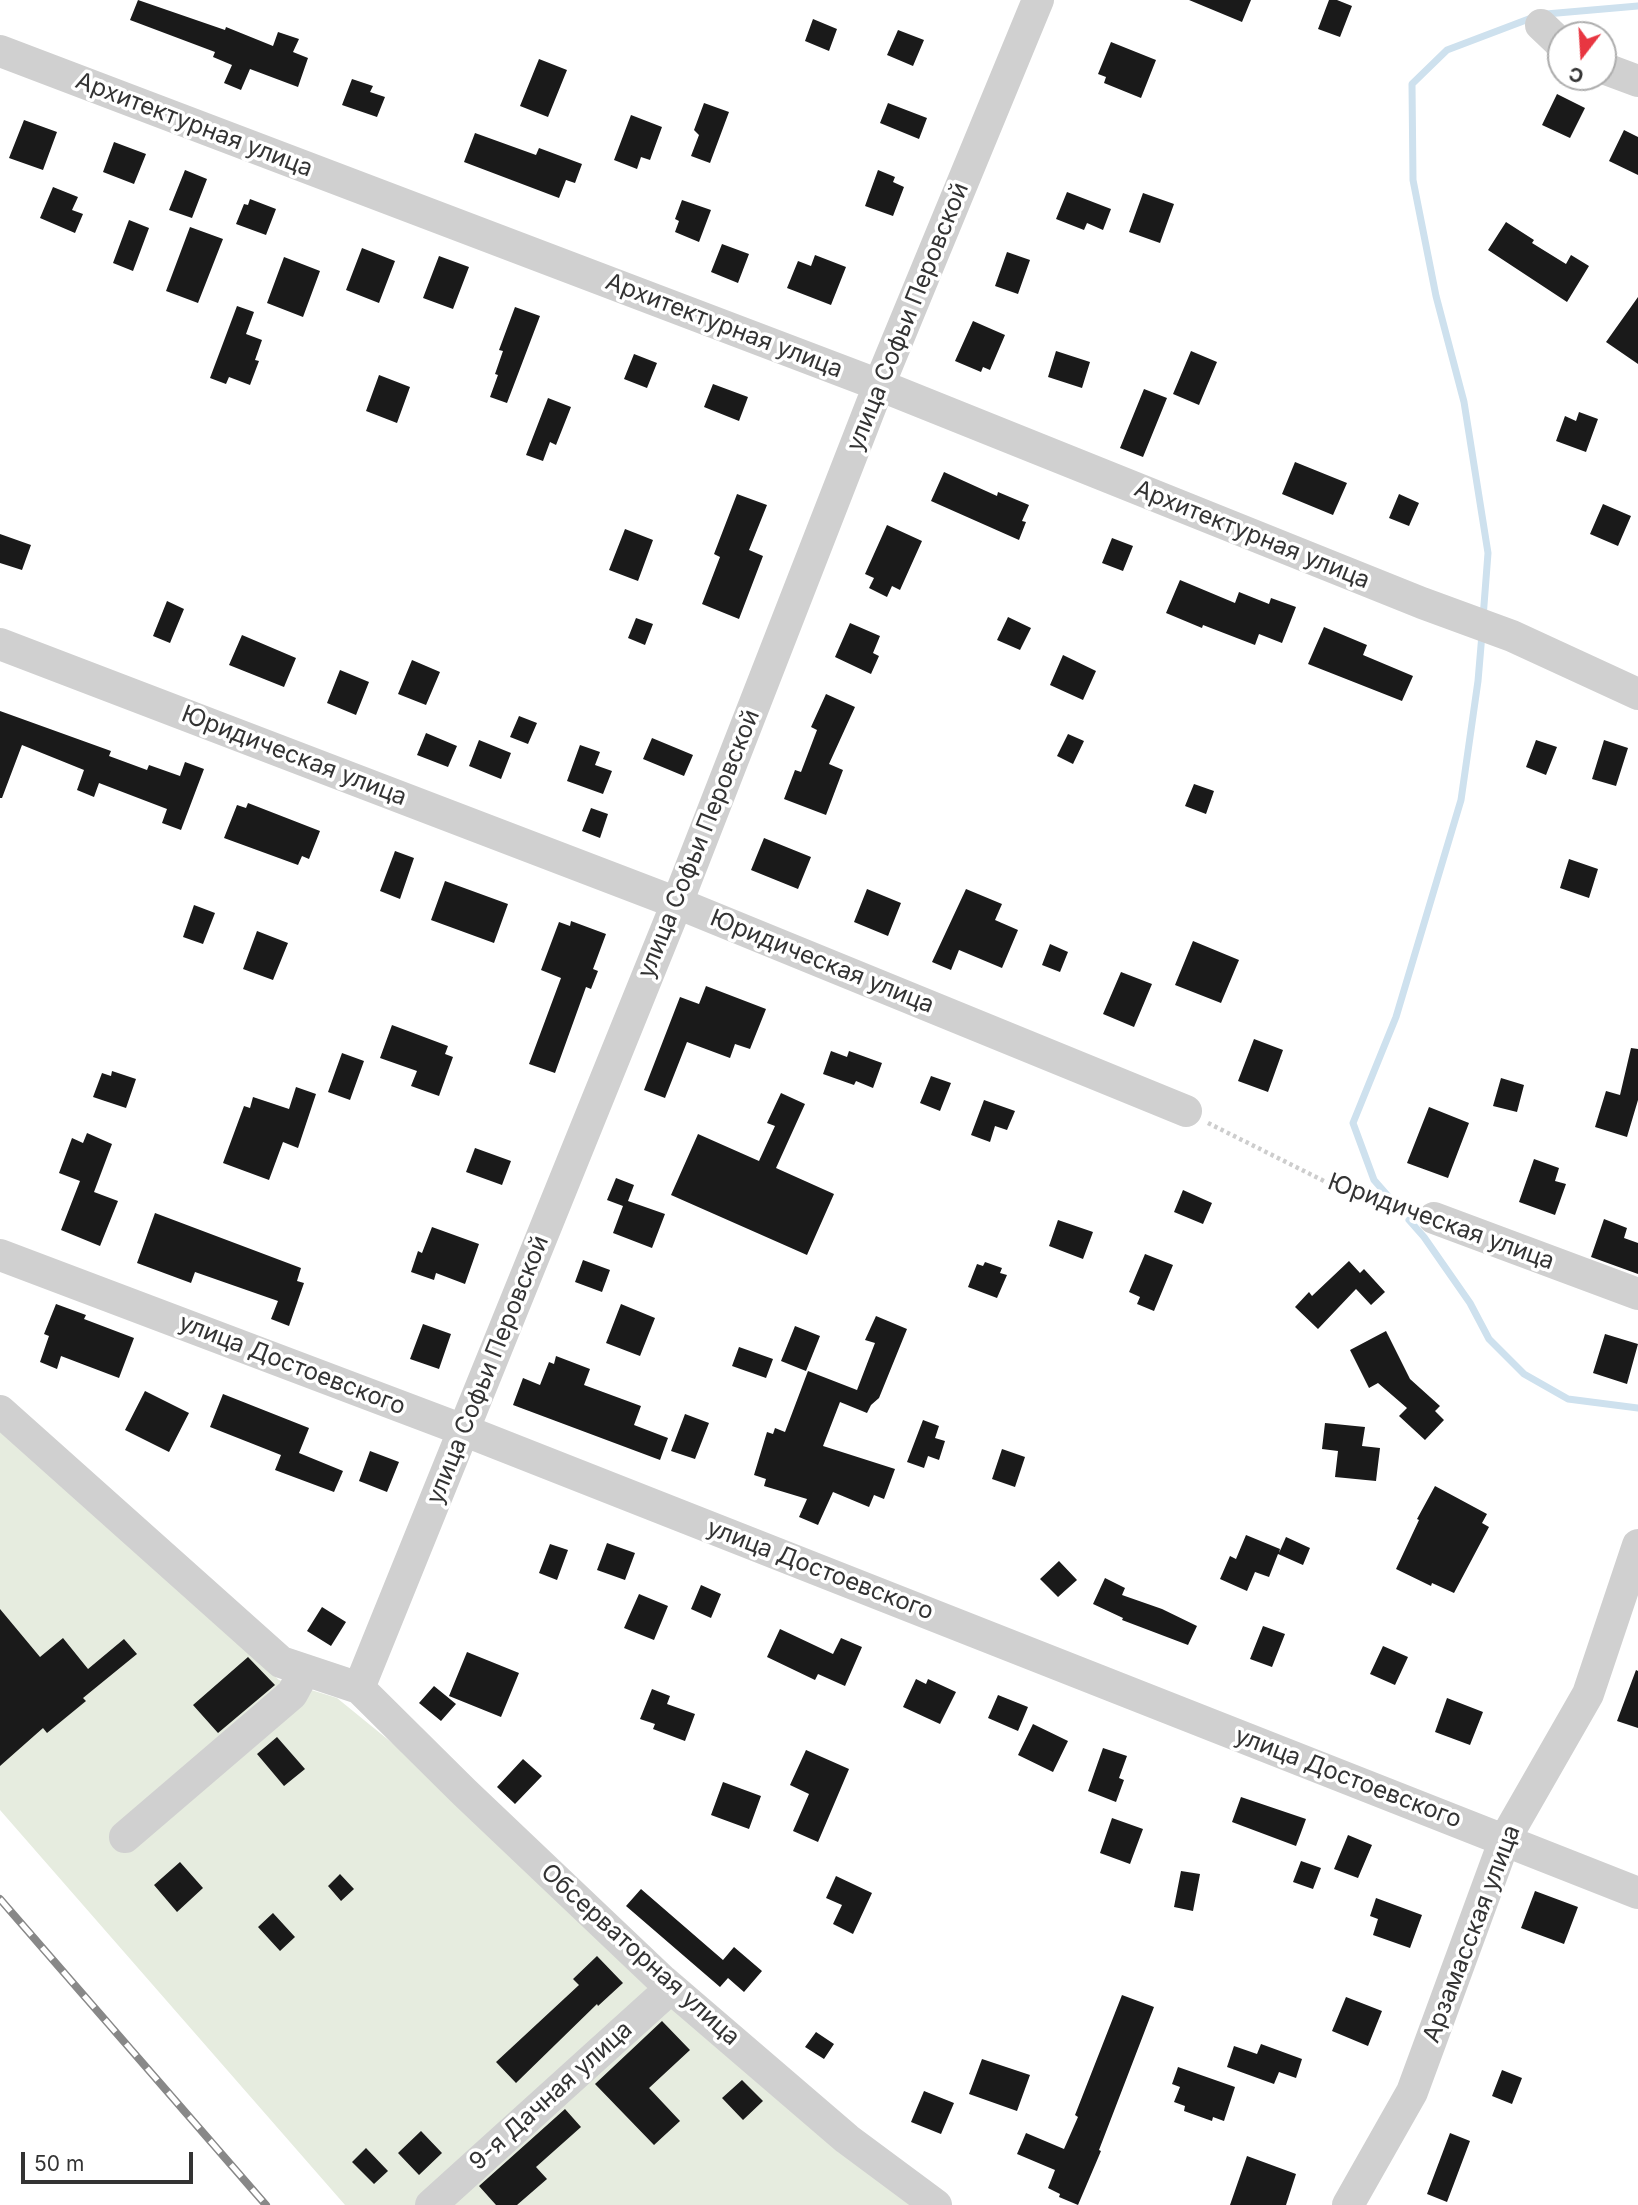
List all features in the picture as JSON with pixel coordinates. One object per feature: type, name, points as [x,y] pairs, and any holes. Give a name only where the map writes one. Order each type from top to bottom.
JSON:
[{"type":"street","name":"улица Софьи Перовской","points":[[359,1688],[677,902],[879,385],[1038,0]]},
{"type":"street","name":"Архитектурная улица","points":[[0,51],[879,385],[1422,603],[1512,636],[1638,694]]},
{"type":"street","points":[[1617,73],[1638,81]]},
{"type":"street","name":"Юридическая улица","points":[[0,643],[677,902],[1186,1111]]},
{"type":"street","name":"Юридическая улица","points":[[1434,1218],[1638,1294]]},
{"type":"street","name":"улица Достоевского","points":[[0,1255],[463,1430],[1638,1893]]},
{"type":"street","points":[[0,1411],[281,1662],[359,1688]]},
{"type":"street","name":"Арзамасская улица","points":[[1348,2205],[1412,2092],[1505,1839],[1588,1694],[1638,1545]]},
{"type":"street","points":[[125,1837],[292,1694],[305,1670]]},
{"type":"street","name":"Обсерваторная улица","points":[[359,1688],[464,1793],[671,1988],[847,2139],[936,2205]]},
{"type":"street","name":"9-я Дачная улица","points":[[431,2205],[671,1988]]},
{"type":"path","name":"Юридическая улица","points":[[1186,1111],[1352,1195],[1434,1218]]},
{"type":"shaded area","points":[[0,1429],[279,1680],[337,1698],[429,1773],[912,2205],[345,2205],[0,1810]]},
{"type":"building","points":[[138,0],[225,30],[226,27],[273,46],[278,32],[299,39],[293,52],[308,58],[298,87],[250,69],[241,90],[224,83],[232,65],[213,57],[215,52],[130,20]]},
{"type":"building","points":[[1189,0],[1251,0],[1242,22]]},
{"type":"building","points":[[1329,0],[1352,6],[1340,37],[1318,29]]},
{"type":"building","points":[[813,19],[837,29],[829,51],[805,41]]},
{"type":"building","points":[[898,30],[924,40],[913,66],[887,55]]},
{"type":"building","points":[[1111,42],[1156,60],[1141,98],[1104,83],[1106,77],[1098,74]]},
{"type":"building","points":[[539,59],[567,70],[548,117],[520,106]]},
{"type":"building","points":[[352,79],[373,86],[370,92],[385,97],[377,117],[342,105]]},
{"type":"building","points":[[1557,94],[1585,108],[1570,138],[1542,125]]},
{"type":"building","points":[[704,103],[729,112],[710,163],[691,156],[699,135],[694,130]]},
{"type":"building","points":[[888,103],[927,118],[919,139],[880,123]]},
{"type":"building","points":[[631,115],[662,127],[650,160],[641,157],[637,169],[614,160]]},
{"type":"building","points":[[24,120],[57,132],[43,170],[9,158]]},
{"type":"building","points":[[1624,130],[1638,137],[1638,175],[1609,161]]},
{"type":"building","points":[[475,133],[536,155],[539,148],[582,164],[575,183],[566,180],[559,198],[464,162]]},
{"type":"building","points":[[114,142],[146,154],[134,184],[103,172]]},
{"type":"building","points":[[185,170],[207,179],[192,218],[169,210]]},
{"type":"building","points":[[878,170],[895,177],[893,182],[904,187],[893,216],[865,206]]},
{"type":"building","points":[[53,187],[78,197],[72,210],[83,214],[75,233],[40,218]]},
{"type":"building","points":[[1067,192],[1111,209],[1103,230],[1087,223],[1084,230],[1056,219]]},
{"type":"building","points":[[1143,193],[1174,204],[1160,243],[1129,232]]},
{"type":"building","points":[[250,199],[276,209],[266,235],[236,224],[244,204],[248,205]]},
{"type":"building","points":[[682,200],[711,210],[699,242],[675,232],[679,221],[675,219]]},
{"type":"building","points":[[129,220],[149,228],[133,271],[113,263]]},
{"type":"building","points":[[1506,222],[1534,240],[1532,243],[1566,264],[1571,255],[1589,266],[1567,302],[1488,250]]},
{"type":"building","points":[[190,227],[223,239],[198,303],[166,291]]},
{"type":"building","points":[[722,244],[749,254],[738,283],[711,272]]},
{"type":"building","points":[[362,248],[395,261],[379,303],[346,290]]},
{"type":"building","points":[[1007,252],[1030,260],[1018,294],[995,286]]},
{"type":"building","points":[[815,255],[846,267],[831,305],[787,288],[798,261],[811,266]]},
{"type":"building","points":[[439,256],[469,267],[453,309],[423,298]]},
{"type":"building","points":[[284,257],[320,271],[303,317],[267,303]]},
{"type":"building","points":[[1638,297],[1638,364],[1606,342]]},
{"type":"building","points":[[237,306],[254,312],[246,334],[262,340],[255,360],[259,361],[250,385],[229,377],[226,384],[210,378]]},
{"type":"building","points":[[515,307],[540,316],[507,403],[490,397],[503,351],[499,350]]},
{"type":"building","points":[[973,321],[1005,335],[990,370],[983,367],[981,372],[955,361]]},
{"type":"building","points":[[1056,351],[1090,362],[1082,388],[1048,377]]},
{"type":"building","points":[[1191,351],[1217,362],[1199,405],[1173,394]]},
{"type":"building","points":[[634,354],[657,363],[647,388],[624,379]]},
{"type":"building","points":[[379,375],[410,387],[397,423],[366,411]]},
{"type":"building","points":[[713,384],[748,397],[739,421],[704,407]]},
{"type":"building","points":[[1144,389],[1167,398],[1143,457],[1120,448]]},
{"type":"building","points":[[548,398],[571,407],[556,445],[550,442],[543,461],[526,455]]},
{"type":"building","points":[[1579,412],[1598,419],[1586,452],[1556,441],[1565,416],[1576,421]]},
{"type":"building","points":[[1295,462],[1347,483],[1333,515],[1282,494]]},
{"type":"building","points":[[944,472],[997,496],[998,492],[1029,505],[1022,521],[1026,522],[1019,540],[931,501]]},
{"type":"building","points":[[737,494],[767,505],[749,550],[763,556],[739,619],[702,604],[720,557],[714,554]]},
{"type":"building","points":[[1399,494],[1419,503],[1409,526],[1389,518]]},
{"type":"building","points":[[1603,504],[1631,516],[1618,546],[1590,534]]},
{"type":"building","points":[[887,525],[922,541],[900,590],[892,586],[887,597],[869,588],[874,578],[865,574]]},
{"type":"building","points":[[625,529],[653,540],[638,581],[609,570]]},
{"type":"building","points":[[0,534],[31,545],[22,570],[0,563]]},
{"type":"building","points":[[1112,538],[1133,546],[1123,571],[1102,563]]},
{"type":"building","points":[[1180,580],[1235,603],[1239,592],[1269,604],[1271,598],[1296,607],[1282,643],[1259,634],[1255,645],[1166,613]]},
{"type":"building","points":[[167,601],[184,609],[170,643],[153,636]]},
{"type":"building","points":[[1008,617],[1031,628],[1020,650],[997,640]]},
{"type":"building","points":[[636,618],[653,624],[645,645],[628,638]]},
{"type":"building","points":[[850,623],[880,636],[873,653],[879,656],[871,674],[835,657]]},
{"type":"building","points":[[1324,627],[1367,645],[1363,655],[1413,676],[1402,701],[1308,664]]},
{"type":"building","points":[[242,635],[296,658],[284,687],[229,665]]},
{"type":"building","points":[[1063,655],[1096,671],[1083,700],[1050,685]]},
{"type":"building","points":[[412,660],[440,672],[426,705],[398,694]]},
{"type":"building","points":[[340,670],[369,682],[356,715],[327,703]]},
{"type":"building","points":[[826,694],[855,707],[829,764],[843,770],[826,815],[784,799],[795,770],[801,772],[817,730],[811,727]]},
{"type":"building","points":[[0,711],[111,751],[109,756],[147,770],[149,765],[180,776],[185,762],[204,769],[181,830],[162,823],[167,809],[99,783],[94,797],[77,790],[84,770],[22,745],[0,798]]},
{"type":"building","points":[[519,716],[537,723],[528,744],[510,737]]},
{"type":"building","points":[[426,733],[457,746],[448,767],[417,755]]},
{"type":"building","points":[[1068,734],[1084,741],[1073,764],[1057,756]]},
{"type":"building","points":[[652,738],[693,755],[684,776],[643,759]]},
{"type":"building","points":[[479,740],[511,753],[501,779],[469,766]]},
{"type":"building","points":[[1536,740],[1557,747],[1546,775],[1526,767]]},
{"type":"building","points":[[1604,740],[1628,748],[1616,786],[1592,779]]},
{"type":"building","points":[[580,745],[600,752],[595,765],[612,771],[603,794],[567,781]]},
{"type":"building","points":[[1194,784],[1214,791],[1206,814],[1185,806]]},
{"type":"building","points":[[248,803],[320,831],[309,859],[302,856],[298,865],[224,838],[237,805],[246,808]]},
{"type":"building","points":[[591,808],[608,814],[600,838],[582,831]]},
{"type":"building","points":[[764,838],[811,857],[798,889],[751,870]]},
{"type":"building","points":[[395,851],[414,858],[400,899],[380,891]]},
{"type":"building","points":[[1569,859],[1598,869],[1589,898],[1560,888]]},
{"type":"building","points":[[445,881],[508,904],[494,943],[431,920]]},
{"type":"building","points":[[867,889],[901,903],[888,936],[854,922]]},
{"type":"building","points":[[966,889],[1002,904],[995,920],[1018,930],[1002,968],[959,950],[951,970],[932,962]]},
{"type":"building","points":[[194,905],[215,913],[203,944],[183,937]]},
{"type":"building","points":[[571,921],[606,934],[593,969],[598,971],[591,989],[586,987],[555,1073],[529,1064],[561,978],[541,970],[559,922],[570,926]]},
{"type":"building","points":[[257,931],[288,943],[273,980],[243,969]]},
{"type":"building","points":[[1193,941],[1239,960],[1221,1003],[1175,985]]},
{"type":"building","points":[[1050,944],[1068,952],[1060,972],[1042,965]]},
{"type":"building","points":[[1121,972],[1152,984],[1134,1027],[1103,1014]]},
{"type":"building","points":[[706,986],[766,1009],[750,1049],[735,1044],[730,1058],[687,1042],[665,1098],[644,1090],[680,997],[699,1004]]},
{"type":"building","points":[[392,1025],[448,1046],[445,1054],[453,1057],[439,1096],[411,1086],[417,1071],[380,1058]]},
{"type":"building","points":[[1254,1039],[1283,1050],[1268,1092],[1238,1081]]},
{"type":"building","points":[[1631,1048],[1638,1049],[1638,1100],[1627,1137],[1595,1127],[1606,1091],[1620,1095]]},
{"type":"building","points":[[831,1051],[847,1057],[849,1051],[882,1063],[873,1088],[856,1081],[854,1085],[823,1074]]},
{"type":"building","points":[[342,1053],[364,1061],[350,1100],[328,1092]]},
{"type":"building","points":[[112,1071],[136,1079],[126,1108],[93,1097],[102,1073],[111,1076]]},
{"type":"building","points":[[931,1076],[951,1083],[940,1111],[920,1103]]},
{"type":"building","points":[[1501,1078],[1524,1085],[1517,1112],[1493,1106]]},
{"type":"building","points":[[296,1087],[316,1094],[298,1148],[283,1142],[269,1180],[223,1163],[244,1106],[250,1108],[253,1097],[289,1109]]},
{"type":"building","points":[[781,1093],[805,1104],[776,1168],[834,1194],[807,1255],[671,1195],[698,1134],[759,1161],[775,1126],[767,1123]]},
{"type":"building","points":[[984,1100],[1015,1111],[1007,1130],[995,1126],[990,1142],[971,1135]]},
{"type":"building","points":[[1429,1107],[1469,1123],[1448,1178],[1407,1163]]},
{"type":"building","points":[[87,1133],[112,1144],[94,1192],[118,1201],[100,1246],[61,1230],[80,1181],[59,1173],[72,1138],[83,1143]]},
{"type":"building","points":[[475,1148],[511,1161],[502,1185],[466,1172]]},
{"type":"building","points":[[1534,1159],[1559,1168],[1555,1181],[1566,1184],[1555,1215],[1519,1202]]},
{"type":"building","points":[[616,1178],[634,1185],[628,1201],[665,1214],[652,1248],[613,1233],[623,1206],[607,1200]]},
{"type":"building","points":[[1183,1190],[1212,1203],[1203,1224],[1174,1212]]},
{"type":"building","points":[[155,1213],[301,1268],[297,1281],[304,1283],[289,1326],[271,1319],[278,1301],[195,1272],[191,1283],[137,1263]]},
{"type":"building","points":[[1604,1219],[1627,1228],[1624,1238],[1638,1243],[1638,1274],[1591,1257]]},
{"type":"building","points":[[1058,1220],[1093,1232],[1083,1259],[1049,1246]]},
{"type":"building","points":[[432,1227],[479,1244],[465,1284],[436,1273],[434,1280],[411,1272],[418,1251],[422,1253]]},
{"type":"building","points":[[1145,1254],[1173,1265],[1154,1311],[1137,1304],[1140,1297],[1129,1292]]},
{"type":"building","points":[[583,1260],[610,1270],[602,1292],[575,1282]]},
{"type":"building","points":[[1349,1261],[1360,1273],[1364,1269],[1385,1292],[1371,1305],[1356,1289],[1318,1329],[1295,1307],[1309,1292],[1312,1296]]},
{"type":"building","points":[[985,1262],[1002,1268],[1000,1273],[1007,1275],[997,1298],[968,1287],[977,1264],[983,1266]]},
{"type":"building","points":[[56,1304],[86,1315],[84,1319],[134,1338],[119,1378],[61,1356],[57,1369],[40,1362],[49,1336],[44,1334]]},
{"type":"building","points":[[621,1304],[655,1318],[640,1356],[606,1343]]},
{"type":"building","points":[[876,1316],[907,1329],[879,1398],[867,1413],[840,1402],[823,1446],[895,1469],[884,1499],[874,1495],[869,1507],[833,1492],[818,1525],[799,1517],[807,1499],[764,1486],[766,1479],[754,1475],[767,1432],[773,1434],[775,1428],[785,1432],[808,1371],[857,1390],[875,1343],[865,1340]]},
{"type":"building","points":[[423,1324],[451,1334],[439,1369],[410,1359]]},
{"type":"building","points":[[795,1326],[820,1336],[806,1371],[781,1361]]},
{"type":"building","points":[[1386,1331],[1410,1379],[1440,1406],[1435,1411],[1444,1420],[1425,1440],[1399,1416],[1407,1408],[1378,1383],[1369,1388],[1350,1350]]},
{"type":"building","points":[[1605,1334],[1638,1344],[1627,1384],[1593,1373]]},
{"type":"building","points":[[739,1347],[773,1359],[766,1378],[732,1366]]},
{"type":"building","points":[[556,1356],[590,1369],[584,1385],[641,1406],[634,1425],[668,1438],[660,1460],[513,1405],[523,1378],[540,1385],[549,1362],[554,1364]]},
{"type":"building","points":[[145,1391],[189,1413],[169,1452],[125,1430]]},
{"type":"building","points":[[223,1394],[309,1428],[299,1453],[343,1471],[334,1492],[275,1470],[281,1455],[210,1427]]},
{"type":"building","points":[[685,1414],[709,1423],[695,1459],[671,1451]]},
{"type":"building","points":[[923,1420],[939,1426],[935,1438],[945,1441],[939,1460],[928,1456],[924,1468],[907,1462]]},
{"type":"building","points":[[1325,1423],[1365,1427],[1362,1446],[1380,1448],[1376,1481],[1335,1477],[1338,1451],[1322,1449]]},
{"type":"building","points":[[1002,1449],[1025,1457],[1015,1487],[992,1479]]},
{"type":"building","points":[[370,1451],[399,1462],[387,1492],[359,1481]]},
{"type":"building","points":[[1435,1486],[1487,1514],[1482,1523],[1489,1527],[1454,1593],[1432,1583],[1431,1586],[1396,1569],[1419,1520],[1417,1519]]},
{"type":"building","points":[[1246,1535],[1280,1549],[1279,1553],[1286,1537],[1310,1548],[1303,1565],[1278,1554],[1269,1577],[1255,1572],[1247,1591],[1220,1579],[1230,1556],[1236,1559]]},
{"type":"building","points":[[607,1543],[635,1553],[625,1580],[597,1570]]},
{"type":"building","points":[[550,1544],[568,1550],[557,1580],[539,1573]]},
{"type":"building","points":[[1059,1561],[1077,1580],[1058,1597],[1040,1579]]},
{"type":"building","points":[[1105,1578],[1125,1588],[1122,1595],[1162,1609],[1197,1626],[1188,1645],[1122,1620],[1123,1618],[1093,1604]]},
{"type":"building","points":[[701,1585],[721,1594],[711,1618],[691,1609]]},
{"type":"building","points":[[639,1594],[668,1606],[654,1640],[624,1628]]},
{"type":"building","points":[[322,1607],[346,1622],[331,1646],[307,1631]]},
{"type":"building","points":[[0,1609],[40,1657],[63,1638],[88,1669],[124,1639],[137,1654],[83,1698],[86,1701],[47,1733],[43,1728],[0,1766]]},
{"type":"building","points":[[1263,1626],[1285,1634],[1272,1667],[1250,1659]]},
{"type":"building","points":[[780,1629],[833,1654],[841,1638],[862,1647],[845,1686],[818,1674],[815,1680],[767,1657]]},
{"type":"building","points":[[1383,1646],[1408,1657],[1395,1685],[1370,1674]]},
{"type":"building","points":[[467,1652],[519,1673],[501,1717],[449,1696]]},
{"type":"building","points":[[248,1657],[275,1685],[218,1733],[193,1705]]},
{"type":"building","points":[[1636,1670],[1638,1671],[1638,1728],[1617,1721]]},
{"type":"building","points":[[916,1679],[926,1684],[928,1679],[956,1692],[940,1724],[903,1707]]},
{"type":"building","points":[[434,1686],[456,1704],[441,1721],[419,1703]]},
{"type":"building","points":[[652,1689],[670,1696],[667,1704],[695,1714],[685,1741],[653,1729],[655,1724],[640,1719]]},
{"type":"building","points":[[998,1695],[1028,1707],[1018,1731],[988,1718]]},
{"type":"building","points":[[1447,1698],[1483,1712],[1470,1745],[1435,1732]]},
{"type":"building","points":[[1033,1724],[1068,1741],[1053,1772],[1018,1755]]},
{"type":"building","points":[[277,1737],[305,1769],[284,1786],[257,1754]]},
{"type":"building","points":[[1103,1748],[1127,1756],[1119,1778],[1124,1780],[1116,1802],[1088,1791]]},
{"type":"building","points":[[806,1750],[849,1769],[818,1842],[793,1831],[809,1794],[790,1785]]},
{"type":"building","points":[[523,1759],[542,1776],[515,1804],[497,1787]]},
{"type":"building","points":[[723,1782],[761,1796],[749,1829],[711,1815]]},
{"type":"building","points":[[1241,1797],[1306,1819],[1296,1846],[1232,1822]]},
{"type":"building","points":[[1112,1818],[1143,1829],[1130,1864],[1100,1853]]},
{"type":"building","points":[[1348,1835],[1372,1845],[1358,1878],[1334,1869]]},
{"type":"building","points":[[1301,1861],[1321,1868],[1313,1889],[1293,1882]]},
{"type":"building","points":[[180,1862],[203,1888],[177,1912],[154,1885]]},
{"type":"building","points":[[1181,1871],[1200,1874],[1193,1911],[1174,1907]]},
{"type":"building","points":[[340,1874],[354,1889],[341,1901],[328,1886]]},
{"type":"building","points":[[836,1876],[872,1893],[853,1934],[833,1924],[842,1905],[826,1898]]},
{"type":"building","points":[[641,1889],[723,1960],[734,1947],[762,1971],[744,1992],[728,1978],[720,1987],[626,1906]]},
{"type":"building","points":[[1535,1891],[1578,1907],[1564,1944],[1521,1928]]},
{"type":"building","points":[[1376,1898],[1422,1915],[1410,1948],[1373,1935],[1378,1919],[1370,1916]]},
{"type":"building","points":[[273,1913],[295,1937],[280,1951],[258,1927]]},
{"type":"building","points":[[597,1956],[623,1983],[598,2006],[597,2004],[516,2083],[496,2062],[579,1985],[573,1979]]},
{"type":"building","points":[[1122,1995],[1154,2007],[1099,2150],[1101,2151],[1078,2205],[1059,2197],[1060,2194],[1048,2188],[1055,2170],[1017,2154],[1026,2133],[1064,2149]]},
{"type":"building","points":[[1346,1997],[1382,2011],[1368,2046],[1332,2031]]},
{"type":"building","points":[[662,2021],[690,2050],[649,2088],[680,2121],[654,2145],[595,2084]]},
{"type":"building","points":[[816,2032],[834,2044],[824,2059],[805,2047]]},
{"type":"building","points":[[1261,2044],[1302,2059],[1296,2078],[1279,2072],[1274,2084],[1227,2067],[1234,2046],[1257,2054]]},
{"type":"building","points":[[982,2059],[1030,2075],[1017,2111],[969,2094]]},
{"type":"building","points":[[1178,2067],[1235,2087],[1224,2121],[1213,2117],[1212,2121],[1184,2111],[1185,2106],[1174,2102],[1180,2087],[1172,2084]]},
{"type":"building","points":[[1502,2070],[1522,2078],[1512,2104],[1492,2096]]},
{"type":"building","points":[[742,2080],[763,2101],[743,2120],[722,2098]]},
{"type":"building","points":[[924,2091],[954,2103],[941,2134],[911,2122]]},
{"type":"building","points":[[565,2109],[581,2127],[536,2167],[547,2179],[517,2205],[496,2205],[479,2186]]},
{"type":"building","points":[[421,2131],[442,2153],[419,2175],[398,2153]]},
{"type":"building","points":[[1450,2133],[1470,2141],[1447,2202],[1427,2194]]},
{"type":"building","points":[[366,2148],[388,2171],[374,2184],[352,2162]]},
{"type":"building","points":[[1247,2156],[1296,2174],[1286,2205],[1230,2205]]},
{"type":"waterway","points":[[1546,14],[1638,6]]},
{"type":"waterway","points":[[1483,618],[1488,553],[1464,402],[1436,296],[1413,180],[1412,84],[1447,50],[1534,17]]},
{"type":"waterway","points":[[1388,1196],[1374,1180],[1353,1123],[1396,1017],[1461,800],[1482,634]]},
{"type":"waterway","points":[[1409,1220],[1470,1303],[1489,1339],[1524,1374],[1568,1399],[1638,1408]]},
{"type":"railway","points":[[0,1899],[266,2205]]}]
